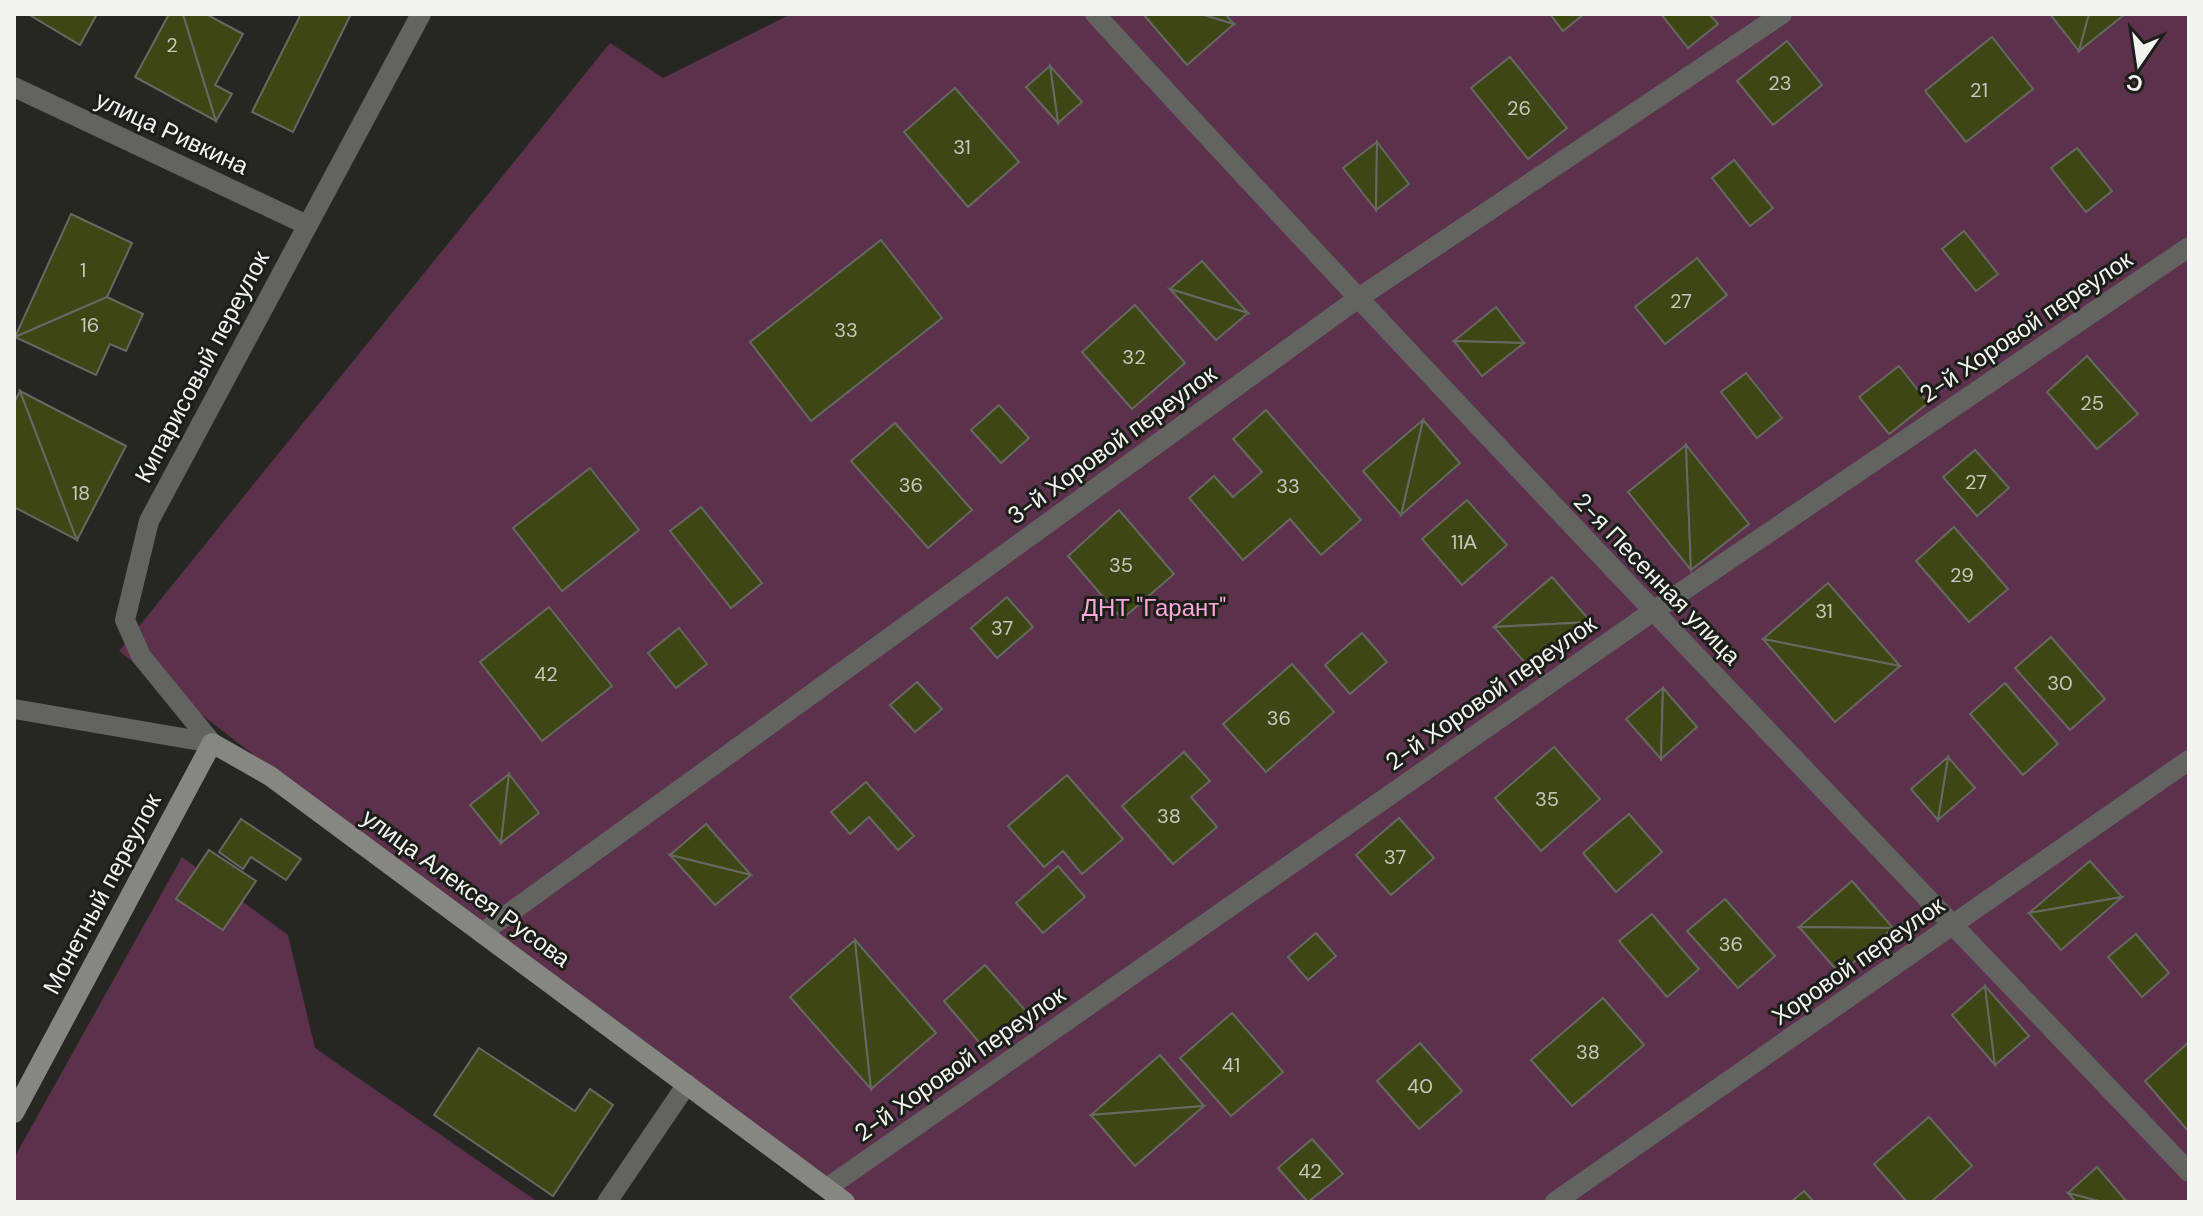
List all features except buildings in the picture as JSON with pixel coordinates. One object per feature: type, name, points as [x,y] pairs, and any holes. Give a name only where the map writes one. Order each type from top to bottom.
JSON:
[{"type":"street","name":"Кипарисовый переулок","points":[[212,743],[141,656],[125,620],[149,521],[421,14]]},
{"type":"street","name":"2-я Песенная улица","points":[[1095,14],[1357,299],[1652,612],[2189,1172]]},
{"type":"street","name":"3-й Хоровой переулок","points":[[482,933],[1357,299],[1782,14]]},
{"type":"street","name":"улица Ривкина","points":[[14,87],[307,225]]},
{"type":"street","name":"2-й Хоровой переулок","points":[[827,1188],[1652,612],[2189,247]]},
{"type":"street","name":"улица Алексея Русова","points":[[14,709],[212,743],[270,776],[845,1202]]},
{"type":"street","name":"Монетный переулок","points":[[14,1113],[212,743]]},
{"type":"street","name":"Хоровой переулок","points":[[1555,1202],[2189,760]]},
{"type":"street","points":[[610,1201],[687,1084]]},
{"type":"green space","name":"ДНТ \"Гарант\"","points":[[791,14],[2189,14],[2189,1202],[832,1202],[119,651],[610,43],[663,78]]},
{"type":"green space","points":[[182,857],[288,935],[315,1048],[538,1202],[14,1202],[14,1158]]}]
